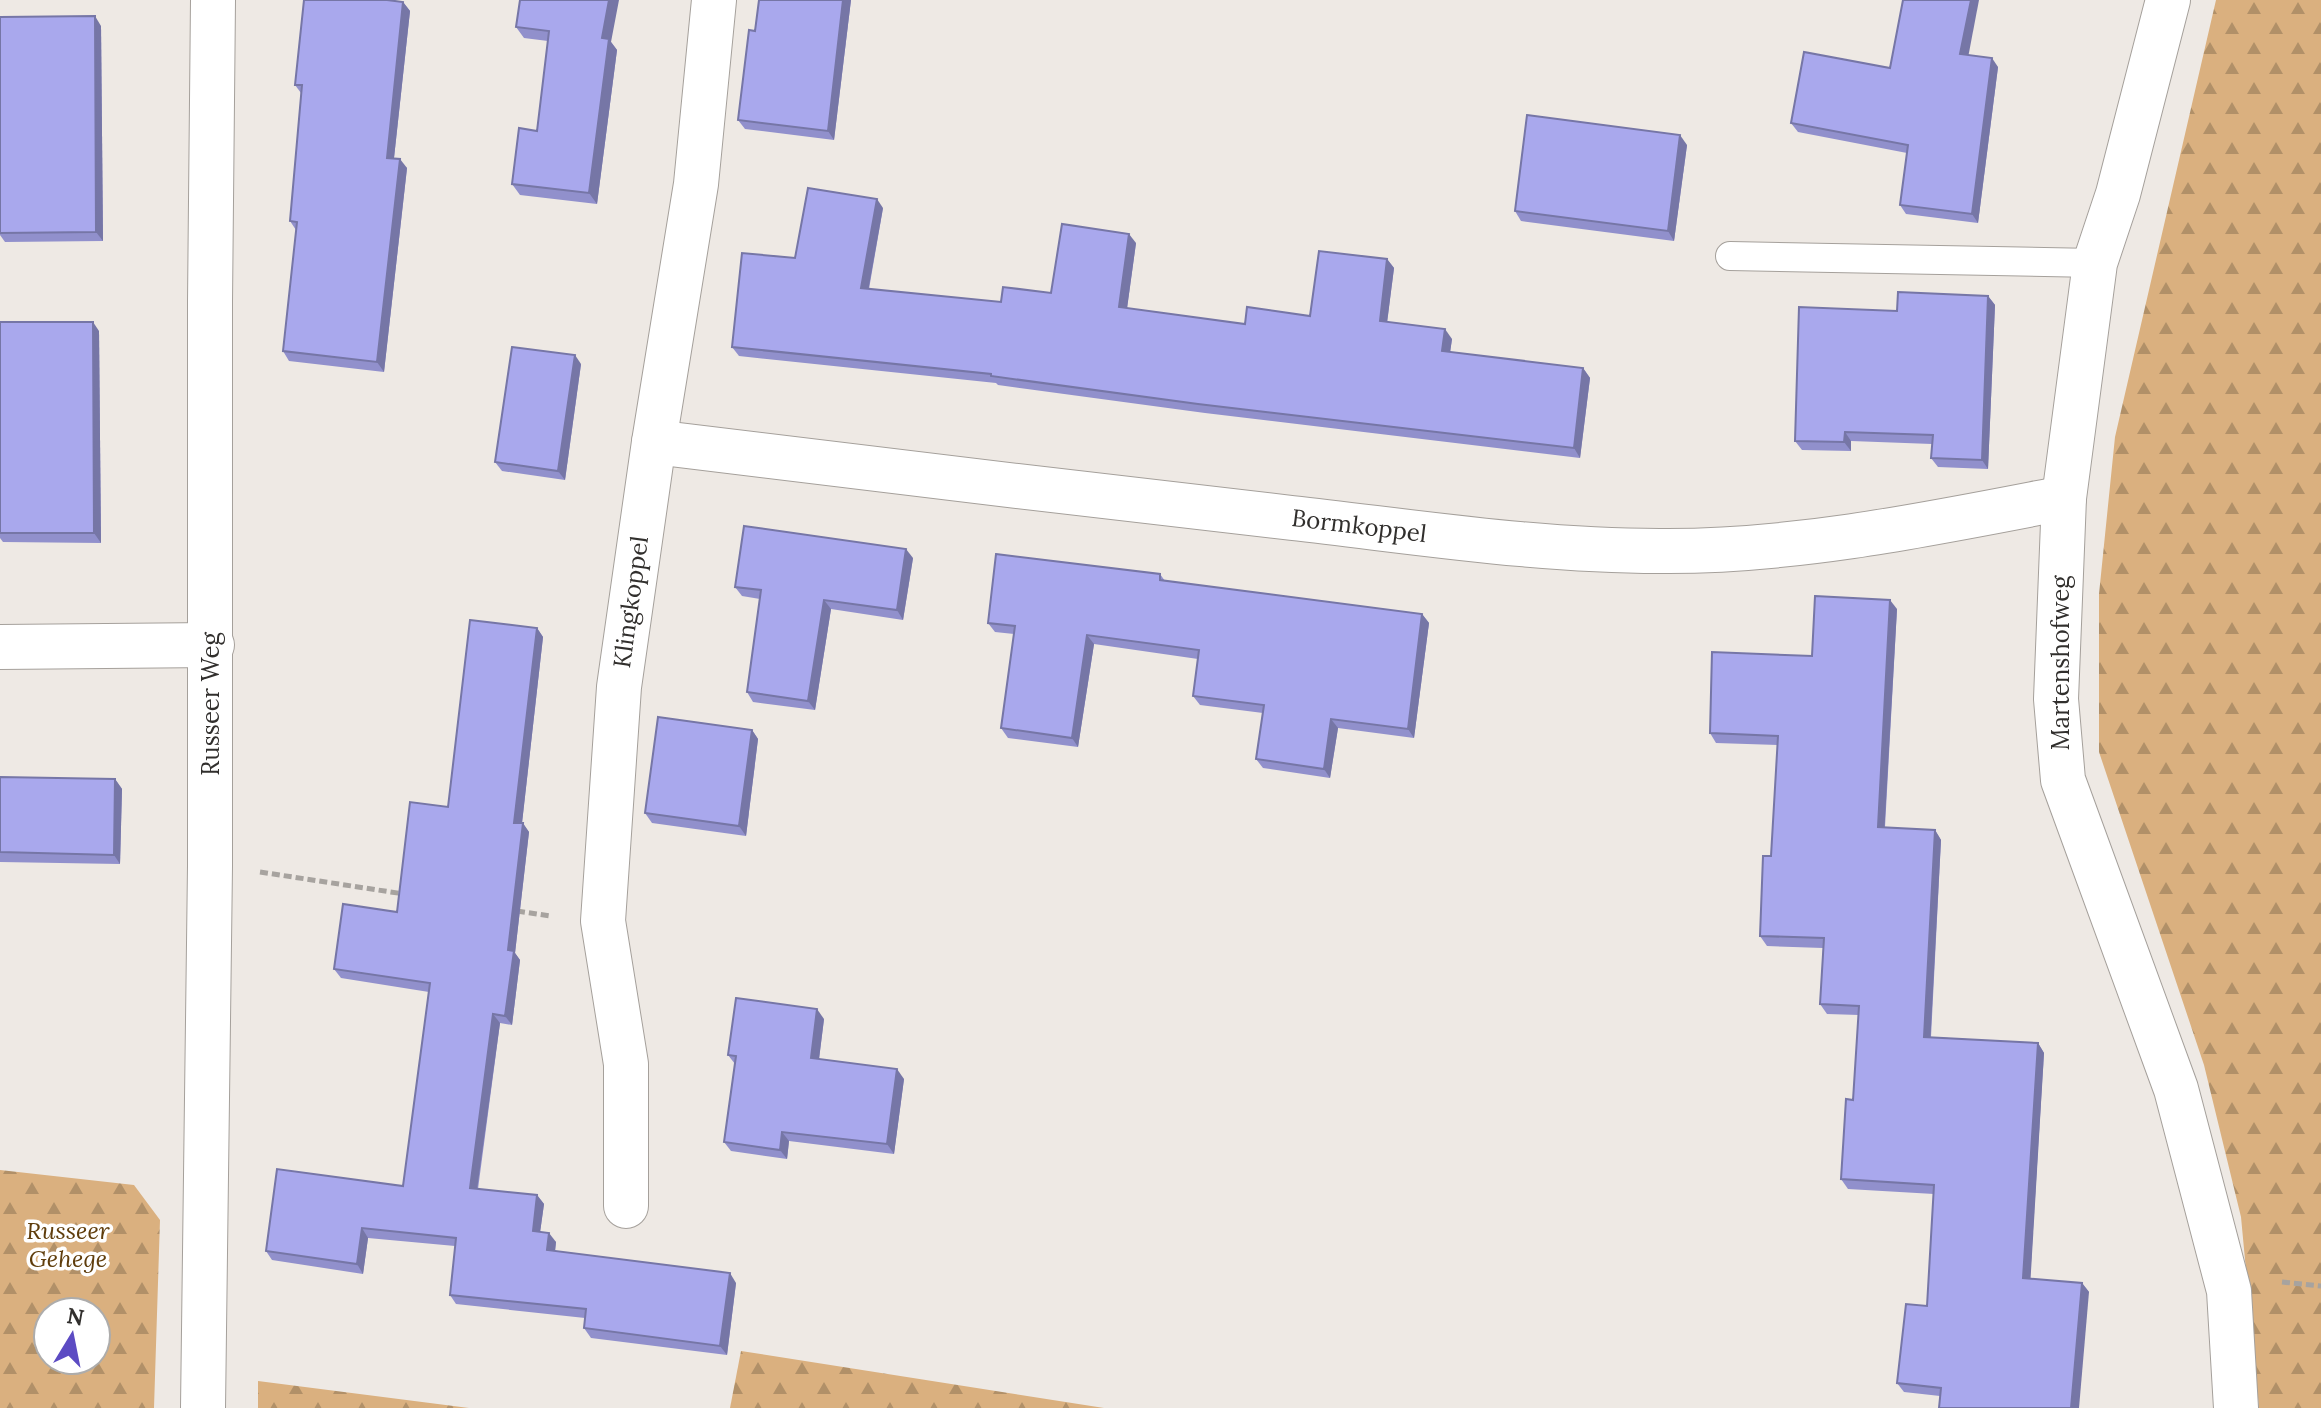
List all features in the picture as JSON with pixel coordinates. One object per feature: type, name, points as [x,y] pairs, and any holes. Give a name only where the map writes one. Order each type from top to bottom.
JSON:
[{"type":"street","name":"Russeer Weg","points":[[203,1408],[212,645],[210,302],[213,0]]},
{"type":"street","name":"Klingkoppel","points":[[626,1206],[626,1064],[603,921],[619,687],[654,442],[696,184],[714,0]]},
{"type":"street","name":"Martenshofweg","points":[[2168,0],[2118,194],[2095,263],[2064,498],[2056,699],[2063,780],[2176,1089],[2229,1291],[2236,1408]]},
{"type":"street","name":"Bormkoppel","points":[[654,442],[1038,490],[1546,547],[1670,552],[1780,544],[1910,528],[2064,498]]},
{"type":"street","points":[[0,647],[212,645]]},
{"type":"lane","points":[[1730,256],[2095,263]]},
{"type":"path","points":[[254,872],[417,896]]},
{"type":"path","points":[[512,910],[544,916]]},
{"type":"green space","points":[[2216,0],[2321,0],[2321,1408],[2259,1408],[2241,1217],[2204,1065],[2099,752],[2099,594],[2115,437]]},
{"type":"green space","name":"Russeer Gehege","points":[[0,1170],[134,1185],[160,1220],[154,1408],[0,1408]]},
{"type":"green space","points":[[741,1351],[1104,1408],[730,1408]]},
{"type":"green space","points":[[258,1381],[469,1408],[258,1408]]},
{"type":"building","points":[[304,0],[403,2],[387,158],[400,159],[377,362],[283,351],[297,222],[290,221],[302,85],[295,85]]},
{"type":"building","points":[[520,0],[609,0],[602,38],[609,39],[589,193],[512,184],[519,128],[537,131],[549,31],[516,27]]},
{"type":"building","points":[[759,0],[843,0],[828,131],[738,120],[749,30],[755,31]]},
{"type":"building","points":[[1903,0],[1971,0],[1960,54],[1992,58],[1972,214],[1900,205],[1908,145],[1791,123],[1804,52],[1890,68]]},
{"type":"building","points":[[95,16],[96,232],[0,233],[0,17]]},
{"type":"building","points":[[1527,115],[1680,135],[1668,231],[1515,211]]},
{"type":"building","points":[[808,188],[877,199],[861,288],[1001,302],[1003,287],[1051,293],[1062,224],[1129,234],[1119,307],[1245,324],[1247,307],[1310,316],[1319,251],[1387,259],[1380,321],[1445,329],[1442,351],[1583,368],[1574,448],[1198,404],[991,374],[732,347],[742,253],[795,258]]},
{"type":"building","points":[[1898,292],[1988,296],[1982,460],[1931,458],[1933,435],[1845,432],[1844,442],[1795,441],[1799,307],[1897,311]]},
{"type":"building","points":[[0,322],[93,322],[94,533],[0,533]]},
{"type":"building","points":[[512,347],[575,355],[558,471],[495,462]]},
{"type":"building","points":[[744,526],[906,549],[897,610],[824,600],[808,701],[747,692],[761,590],[735,587]]},
{"type":"building","points":[[996,554],[1160,574],[1160,580],[1422,614],[1408,729],[1331,719],[1324,769],[1256,759],[1264,705],[1193,696],[1199,650],[1087,635],[1072,738],[1001,728],[1015,626],[988,623]]},
{"type":"building","points":[[1815,596],[1890,600],[1878,827],[1935,830],[1924,1037],[2038,1043],[2023,1278],[2082,1283],[2071,1408],[1939,1408],[1941,1388],[1897,1383],[1906,1304],[1927,1306],[1934,1185],[1841,1179],[1846,1099],[1853,1100],[1859,1006],[1820,1004],[1824,938],[1760,936],[1763,856],[1771,856],[1778,736],[1710,733],[1712,652],[1812,656]]},
{"type":"building","points":[[470,620],[537,628],[514,823],[523,823],[508,950],[514,951],[505,1016],[493,1014],[470,1188],[537,1195],[533,1231],[549,1233],[547,1250],[730,1273],[720,1346],[584,1328],[586,1309],[450,1295],[456,1238],[362,1228],[357,1264],[266,1251],[277,1169],[403,1186],[430,983],[334,969],[343,904],[397,912],[410,802],[448,807]]},
{"type":"building","points":[[658,717],[752,730],[739,826],[645,813]]},
{"type":"building","points":[[0,777],[115,779],[114,855],[0,852]]},
{"type":"building","points":[[736,998],[817,1009],[811,1058],[897,1069],[887,1144],[782,1132],[780,1150],[724,1142],[736,1056],[728,1055]]}]
